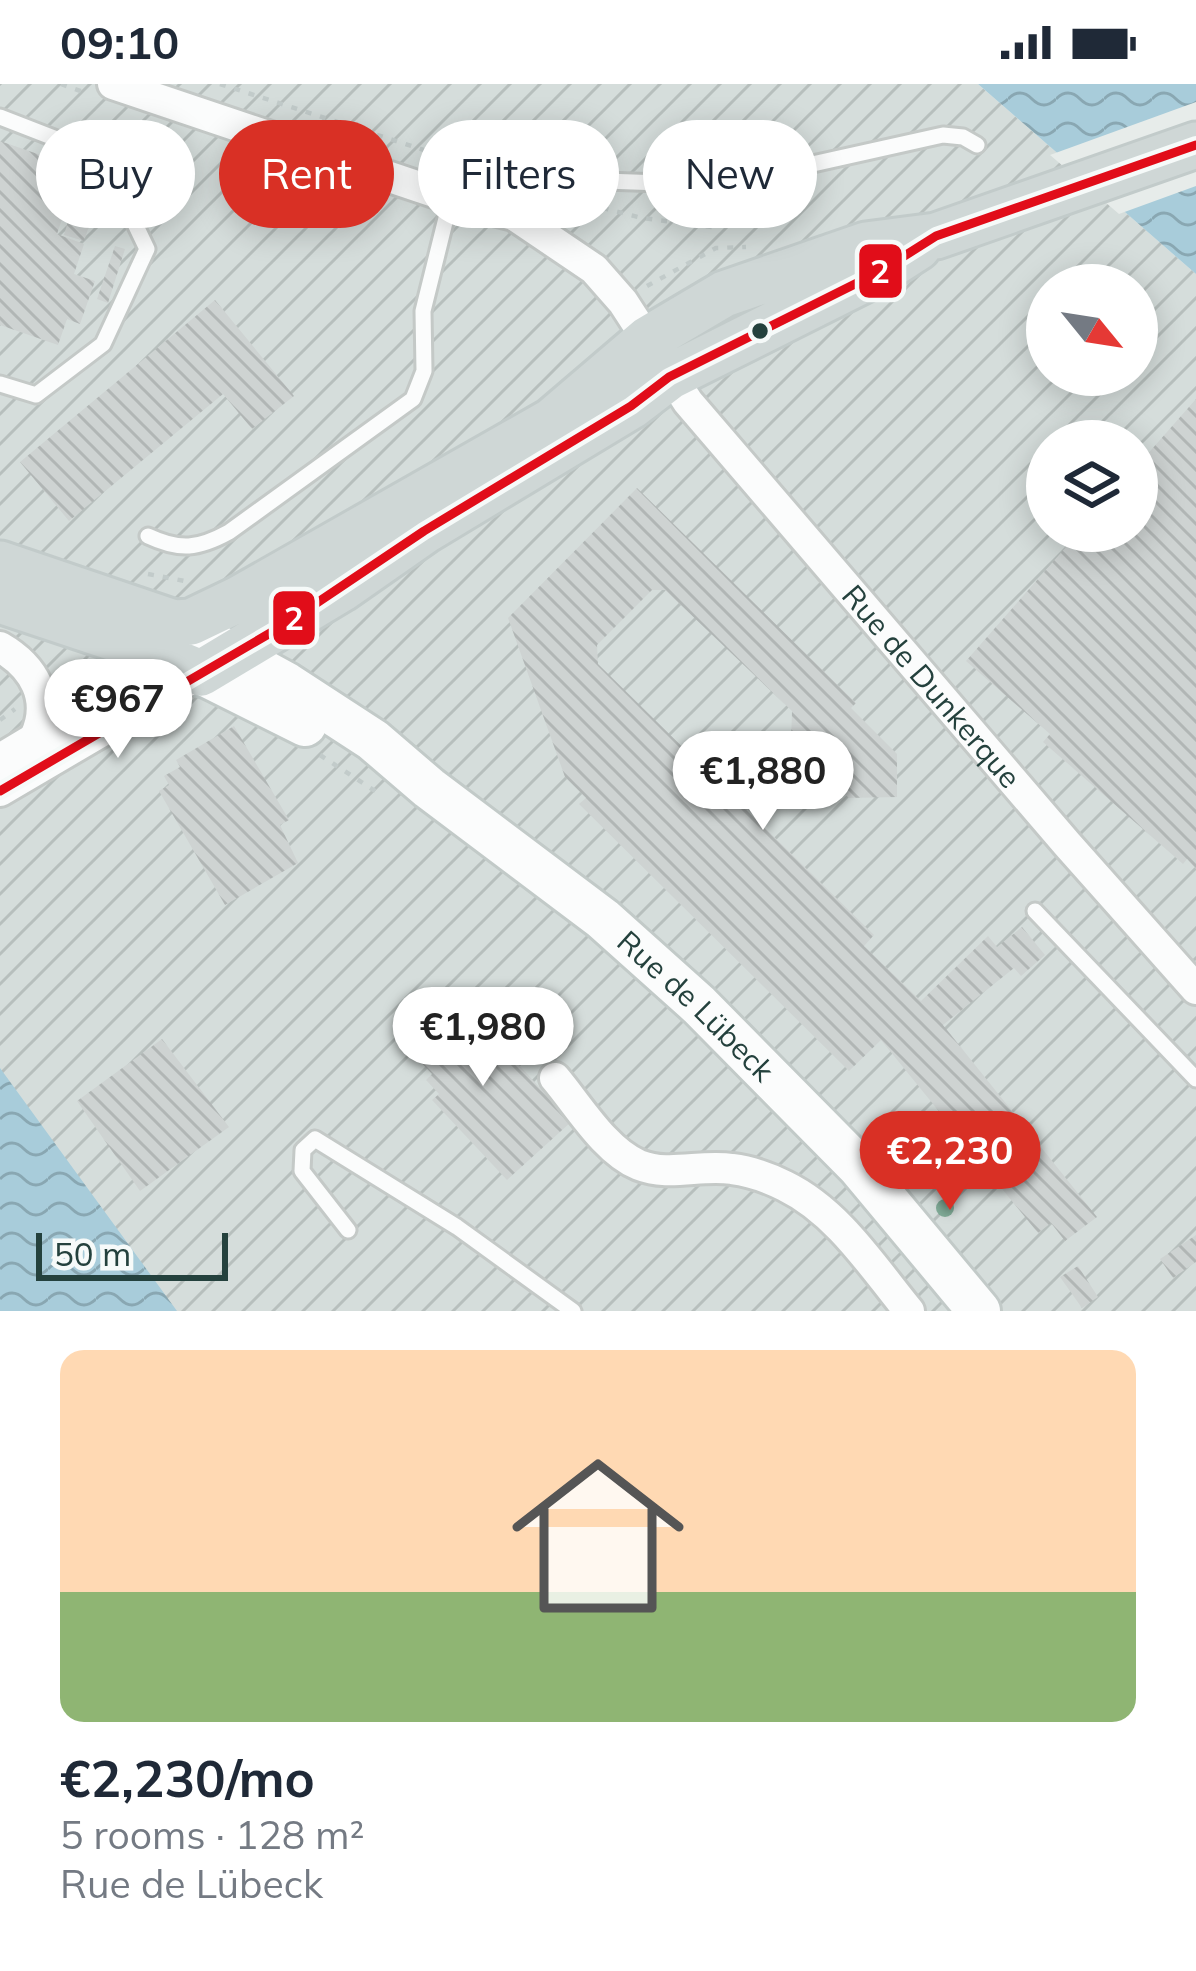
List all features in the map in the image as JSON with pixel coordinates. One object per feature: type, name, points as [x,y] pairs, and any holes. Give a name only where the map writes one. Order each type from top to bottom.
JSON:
[{"type":"main road","points":[[197,650],[209,615],[659,358],[879,272],[936,236],[1196,146]]},
{"type":"main road","points":[[0,600],[197,650],[341,589],[424,531],[631,406],[659,358]]},
{"type":"main road","points":[[0,564],[197,650]]},
{"type":"main road","name":"Rue de Lübeck","points":[[197,650],[429,788],[603,919],[698,1005],[859,1167],[979,1311]]},
{"type":"street","name":"Rue de Dunkerque","points":[[113,84],[418,187]]},
{"type":"street","name":"Rue de Dunkerque","points":[[536,228],[594,269],[659,358],[1066,844],[1196,989]]},
{"type":"street","points":[[0,647],[21,659],[36,680],[42,716],[35,737]]},
{"type":"street","points":[[0,760],[197,650]]},
{"type":"street","points":[[0,791],[197,650]]},
{"type":"street","points":[[555,1078],[615,1147],[638,1164],[662,1171],[730,1168],[780,1183],[804,1196],[837,1225],[909,1311]]},
{"type":"lane","points":[[0,117],[103,157],[147,249],[103,344],[37,395],[0,384]]},
{"type":"lane","points":[[619,181],[718,185],[943,135],[963,137],[977,145]]},
{"type":"lane","points":[[148,536],[172,548],[202,547],[413,399],[424,371],[423,311],[451,228]]},
{"type":"lane","points":[[1035,911],[1196,1079]]},
{"type":"lane","points":[[348,1230],[302,1171],[303,1150],[315,1139],[457,1227],[573,1311]]},
{"type":"path","points":[[0,720],[18,706]]},
{"type":"path","points":[[319,755],[388,799]]},
{"type":"shaded area","points":[[0,84],[978,84],[1196,274],[1196,1311],[0,1311]]},
{"type":"water","points":[[978,84],[1196,84],[1196,274]]},
{"type":"water","points":[[0,1068],[177,1311],[0,1311]]},
{"type":"pier","points":[[1196,102],[1196,186],[1119,214],[1050,155]]},
{"type":"building","points":[[0,141],[36,153],[36,228],[59,228],[57,234],[84,244],[74,274],[95,281],[80,324],[67,319],[58,345],[0,325]]},
{"type":"building","points":[[66,228],[88,228],[84,241],[64,235]]},
{"type":"building","points":[[115,246],[125,249],[108,303],[97,299]]},
{"type":"building","points":[[215,300],[294,396],[252,429],[223,394],[69,521],[20,462]]},
{"type":"building","points":[[1196,399],[1196,869],[1187,859],[1183,864],[1043,742],[1050,734],[966,661],[1062,552],[1158,552],[1158,442]]},
{"type":"building","points":[[637,488],[856,703],[851,708],[897,754],[897,797],[849,798],[806,757],[805,749],[791,742],[792,711],[665,590],[652,590],[597,645],[598,664],[874,935],[864,946],[921,1001],[988,936],[997,947],[1022,927],[1045,955],[1021,976],[1014,968],[943,1025],[1097,1217],[1065,1241],[1051,1223],[1038,1233],[881,1040],[849,1071],[579,804],[586,798],[565,777],[508,618]]},
{"type":"building","points":[[234,726],[289,820],[280,825],[298,863],[225,905],[159,791],[169,785],[164,776],[180,767],[176,760]]},
{"type":"building","points":[[443,996],[490,1046],[496,1040],[571,1122],[507,1180],[432,1100],[439,1094],[426,1080],[432,1074],[398,1038]]},
{"type":"building","points":[[162,1039],[229,1127],[140,1191],[77,1101]]},
{"type":"building","points":[[1196,1235],[1196,1262],[1173,1278],[1160,1259]]},
{"type":"building","points":[[1078,1266],[1098,1297],[1082,1308],[1060,1277]]},
{"type":"transit line","name":"2","points":[[0,791],[284,625],[424,531],[631,406],[669,377],[879,272],[936,236],[1196,145]]}]
